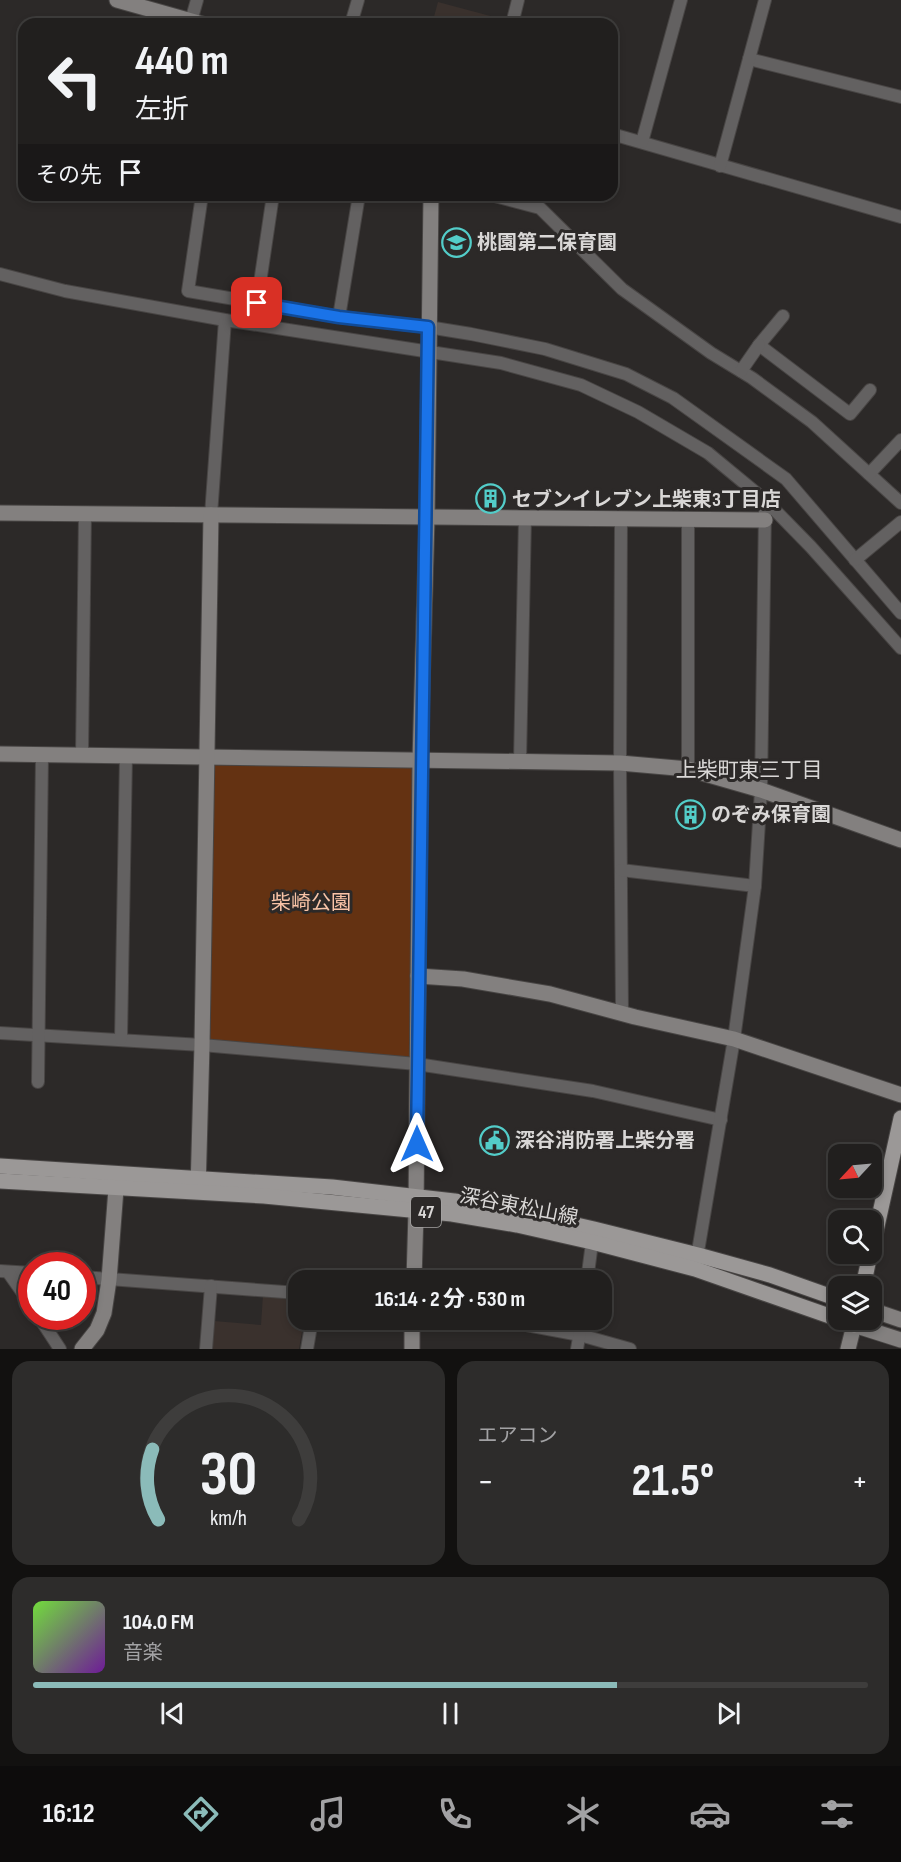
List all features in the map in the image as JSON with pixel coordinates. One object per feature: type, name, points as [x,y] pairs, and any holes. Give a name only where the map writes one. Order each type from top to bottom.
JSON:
[{"type":"main road","points":[[881,1210],[901,1118]]},
{"type":"main road","name":"深谷東松山線","points":[[0,1166],[116,1180],[198,1185],[264,1196],[416,1204],[452,1214],[593,1235],[696,1262],[770,1275],[828,1295]]},
{"type":"main road","name":"深谷東松山線","points":[[0,1181],[116,1180]]},
{"type":"main road","name":"深谷東松山線","points":[[696,1262],[828,1314]]},
{"type":"street","points":[[117,0],[182,18]]},
{"type":"street","points":[[196,18],[197,0]]},
{"type":"street","points":[[353,18],[358,0]]},
{"type":"street","points":[[514,18],[518,0]]},
{"type":"street","points":[[642,142],[681,0]]},
{"type":"street","points":[[720,166],[765,0]]},
{"type":"street","points":[[749,58],[901,98]]},
{"type":"street","points":[[618,136],[901,217]]},
{"type":"street","points":[[201,201],[188,291],[339,317],[428,327],[545,349],[626,374],[673,398],[786,479],[901,613]]},
{"type":"street","points":[[257,303],[272,201]]},
{"type":"street","points":[[339,317],[358,201]]},
{"type":"street","points":[[414,1270],[430,201]]},
{"type":"street","points":[[514,201],[540,208],[622,289],[812,422],[901,503]]},
{"type":"street","points":[[0,274],[65,291],[225,320],[501,363],[581,385],[638,412],[708,453],[766,501],[811,547],[901,648]]},
{"type":"street","points":[[741,371],[783,316]]},
{"type":"street","points":[[198,1185],[211,515],[225,320]]},
{"type":"street","points":[[759,345],[850,414],[870,390]]},
{"type":"street","points":[[869,474],[901,440]]},
{"type":"street","points":[[696,1262],[734,1039],[755,886],[761,790],[766,501]]},
{"type":"street","points":[[0,513],[765,520]]},
{"type":"street","points":[[82,755],[85,513]]},
{"type":"street","points":[[520,761],[525,518]]},
{"type":"street","points":[[621,519],[622,1013]]},
{"type":"street","points":[[688,520],[688,769]]},
{"type":"street","points":[[855,560],[901,522]]},
{"type":"street","points":[[0,754],[620,763],[688,769],[761,790],[901,840]]},
{"type":"street","points":[[38,1082],[42,755]]},
{"type":"street","points":[[121,1039],[126,756]]},
{"type":"street","points":[[621,870],[755,886]]},
{"type":"street","points":[[418,976],[502,984],[734,1039],[901,1095]]},
{"type":"street","points":[[0,1033],[202,1045],[417,1064],[593,1091],[721,1120]]},
{"type":"street","points":[[82,1349],[97,1330],[104,1313],[109,1280],[116,1180]]},
{"type":"street","points":[[588,1270],[593,1235]]},
{"type":"street","points":[[4,1272],[18,1289]]},
{"type":"street","points":[[96,1279],[288,1292]]},
{"type":"street","points":[[206,1349],[211,1286]]},
{"type":"street","points":[[882,1313],[901,1320]]},
{"type":"street","points":[[48,1330],[60,1349]]},
{"type":"street","points":[[307,1349],[310,1330]]},
{"type":"street","points":[[412,1330],[412,1349]]},
{"type":"street","points":[[553,1330],[630,1349]]},
{"type":"street","points":[[577,1349],[581,1330]]},
{"type":"street","points":[[847,1330],[848,1349]]},
{"type":"street","points":[[873,1330],[901,1340]]},
{"type":"shaded area","points":[[438,2],[498,18],[434,18]]},
{"type":"shaded area","points":[[263,1295],[288,1296],[288,1330],[302,1330],[299,1349],[209,1349],[214,1321],[261,1325]]},
{"type":"green space","name":"柴崎公園","points":[[206,757],[420,760],[417,1064],[202,1045]]},
{"type":"place","name":"桃園第二保育園","points":[[456,242]]},
{"type":"place","name":"セブンイレブン上柴東3丁目店","points":[[491,499]]},
{"type":"place","name":"のぞみ保育園","points":[[690,814]]},
{"type":"place","name":"深谷消防署上柴分署","points":[[494,1140]]},
{"type":"district","name":"上柴町東三丁目","points":[[749,770]]},
{"type":"route","points":[[257,303],[339,317],[428,327],[427,517],[420,760],[417,1144]]}]
